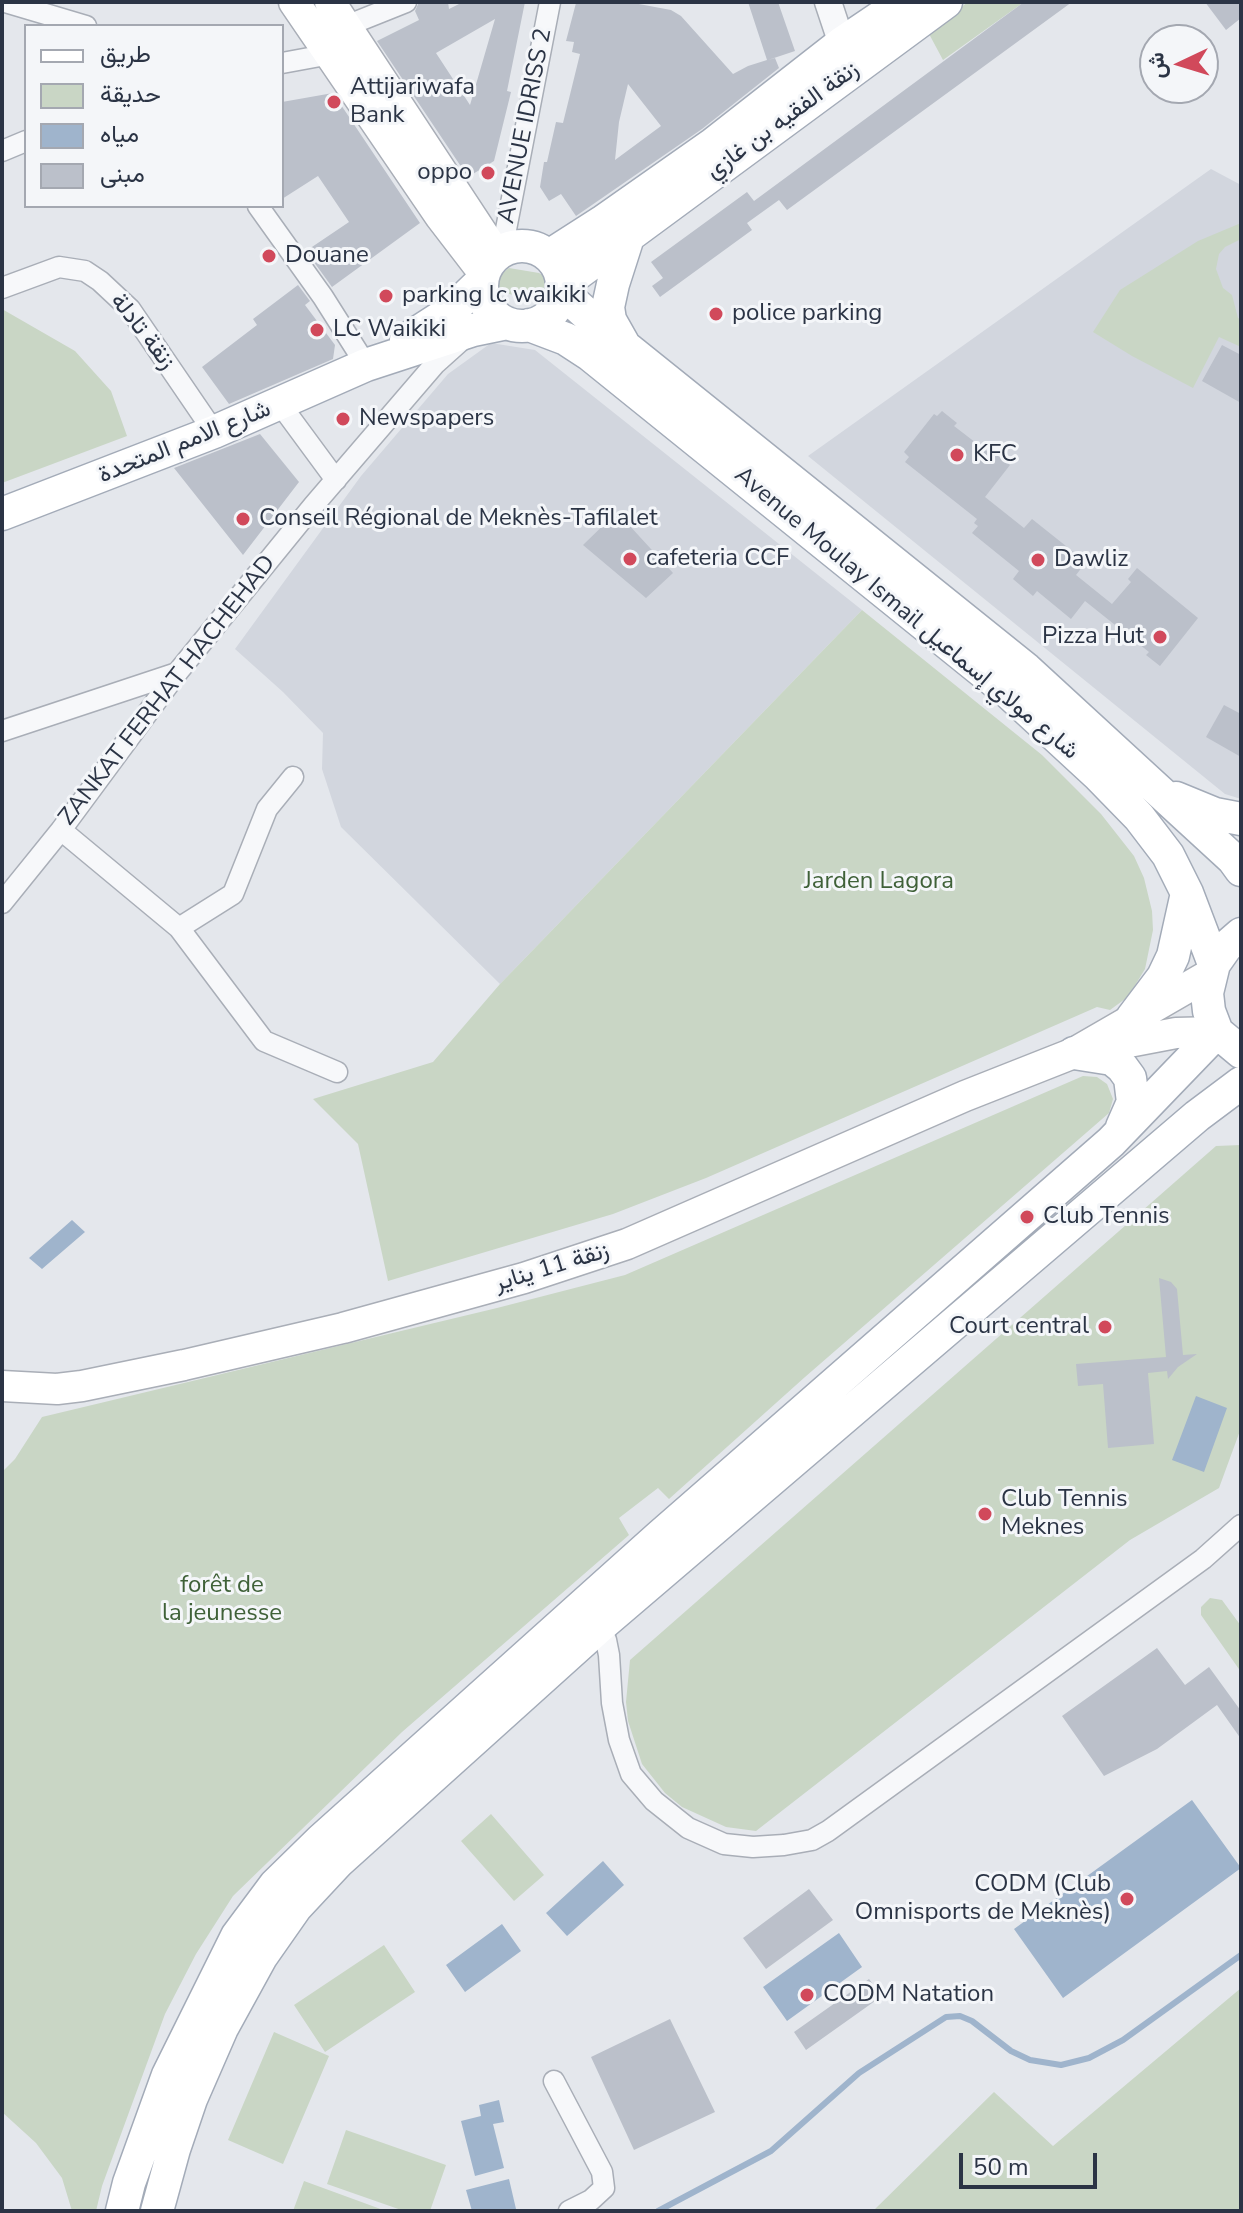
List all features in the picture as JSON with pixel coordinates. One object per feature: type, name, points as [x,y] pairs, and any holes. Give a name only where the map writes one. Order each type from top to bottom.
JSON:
[{"type":"main road","points":[[294,2],[440,216],[491,265]]},
{"type":"main road","points":[[549,256],[846,57],[903,2]]},
{"type":"main road","name":"زنقة الفقيه بن غازي","points":[[562,289],[846,57],[946,2]]},
{"type":"main road","points":[[338,14],[461,202],[491,265],[481,291],[489,309],[518,324]]},
{"type":"main road","points":[[625,238],[608,307],[610,320],[625,345]]},
{"type":"main road","points":[[512,246],[531,246],[549,256],[556,264],[562,289],[551,314],[518,324],[473,330],[366,365],[451,311],[512,246]]},
{"type":"main road","name":"Avenue Moulay Ismail شارع مولاي إسماعيل","points":[[562,289],[625,345],[1026,669],[1233,859],[1241,870]]},
{"type":"main road","name":"Avenue Moulay Ismail شارع مولاي إسماعيل","points":[[518,324],[566,339],[589,354],[1008,692],[1099,776],[1139,817],[1168,855],[1187,893],[1212,970],[1207,993],[1209,1011],[1229,1042]]},
{"type":"main road","name":"شارع الامم المتحدة","points":[[2,514],[214,432],[366,365]]},
{"type":"main road","points":[[1156,790],[1215,814],[1241,819]]},
{"type":"main road","points":[[1132,1018],[1163,977],[1173,956],[1187,893]]},
{"type":"main road","points":[[1074,1053],[1212,970],[1226,947],[1241,934]]},
{"type":"main road","points":[[1074,1053],[1176,1033],[1229,1042]]},
{"type":"main road","points":[[157,2211],[191,2099],[222,2028],[261,1957],[296,1907],[338,1862],[591,1616],[1111,1142],[1229,1042]]},
{"type":"main road","points":[[1074,1053],[1112,1059],[1130,1078],[1133,1102],[1111,1142]]},
{"type":"main road","name":"زنقة 11 يناير","points":[[2,1386],[57,1389],[96,1383],[343,1328],[524,1278],[677,1224],[965,1096],[1074,1053]]},
{"type":"main road","points":[[122,2211],[129,2183],[174,2061],[237,1936],[275,1885],[321,1840],[591,1616],[1197,1116],[1236,1092]]},
{"type":"street","points":[[5,2],[79,24]]},
{"type":"street","points":[[338,14],[406,2]]},
{"type":"street","name":"AVENUE IDRISS 2","points":[[491,265],[550,2]]},
{"type":"street","points":[[828,2],[846,57]]},
{"type":"street","points":[[284,63],[331,54]]},
{"type":"street","points":[[2,151],[24,142]]},
{"type":"street","points":[[259,208],[323,297],[366,365]]},
{"type":"street","name":"زنقة تادلة","points":[[2,288],[59,267],[85,271],[100,281],[130,309],[214,432]]},
{"type":"street","name":"ZANKAT FERHAT HACHEHAD","points":[[2,903],[61,830],[177,673],[435,364],[473,330]]},
{"type":"street","points":[[280,404],[336,480]]},
{"type":"street","points":[[2,731],[177,673]]},
{"type":"street","points":[[179,928],[233,894],[267,809],[293,777]]},
{"type":"street","points":[[61,830],[179,928],[264,1041],[337,1072]]},
{"type":"street","points":[[591,1616],[609,1655],[612,1703],[619,1740],[631,1774],[654,1801],[688,1828],[724,1844],[753,1847],[784,1845],[812,1840],[828,1831],[1203,1559],[1241,1525]]},
{"type":"street","points":[[554,2081],[602,2172],[604,2188],[591,2200],[569,2211]]},
{"type":"shaded area","points":[[1211,169],[1241,185],[1241,799],[1225,794],[808,456]]},
{"type":"shaded area","points":[[491,343],[535,350],[862,610],[500,984],[341,827],[322,769],[323,733],[235,649],[361,476],[448,374]]},
{"type":"green space","points":[[968,2],[1024,2],[943,60],[928,32]]},
{"type":"green space","points":[[1241,223],[1241,239],[1225,247],[1219,254],[1216,269],[1223,288],[1232,295],[1241,320],[1241,347],[1219,337],[1193,388],[1093,332],[1120,290],[1198,241]]},
{"type":"green space","points":[[509,268],[546,277],[549,280],[547,296],[535,300],[501,292],[497,284],[498,276]]},
{"type":"green space","points":[[2,309],[75,351],[111,391],[127,436],[2,483]]},
{"type":"green space","name":"Jarden Lagora","points":[[862,610],[1042,755],[1101,814],[1134,856],[1144,878],[1153,930],[1145,969],[1134,987],[1125,999],[1110,1010],[1097,1007],[706,1178],[613,1214],[388,1281],[358,1144],[313,1099],[433,1062],[500,984]]},
{"type":"green space","name":"forêt de la jeunesse","points":[[1083,1076],[1097,1077],[1107,1084],[1113,1099],[1109,1113],[669,1499],[658,1488],[619,1518],[629,1535],[402,1732],[233,1896],[196,1954],[165,2014],[102,2186],[96,2211],[72,2211],[62,2178],[36,2143],[2,2112],[2,1472],[15,1459],[42,1417],[625,1275]]},
{"type":"green space","name":"Club Tennis Meknes","points":[[1241,1145],[1241,1428],[1219,1488],[1130,1540],[756,1831],[726,1827],[682,1807],[665,1793],[642,1764],[628,1721],[626,1702],[630,1660],[1216,1146]]},
{"type":"green space","points":[[1210,1598],[1222,1600],[1241,1626],[1241,1672],[1201,1615],[1201,1607]]},
{"type":"green space","points":[[491,1814],[544,1875],[514,1901],[461,1841]]},
{"type":"green space","points":[[384,1945],[415,1992],[325,2052],[294,2005]]},
{"type":"green space","points":[[1241,1988],[1241,2211],[873,2211],[994,2092],[1053,2146]]},
{"type":"green space","points":[[274,2032],[329,2056],[283,2164],[228,2140]]},
{"type":"green space","points":[[346,2130],[446,2165],[430,2211],[404,2211],[327,2184]]},
{"type":"green space","points":[[304,2181],[386,2211],[293,2211]]},
{"type":"water","points":[[72,1220],[85,1232],[42,1269],[29,1258]]},
{"type":"water","points":[[1196,1396],[1227,1408],[1204,1472],[1172,1460]]},
{"type":"water","name":"CODM (Club Omnisports de Meknès)","points":[[1192,1800],[1241,1868],[1063,1998],[1014,1929]]},
{"type":"water","points":[[603,1861],[624,1885],[567,1936],[546,1913]]},
{"type":"water","points":[[502,1924],[521,1951],[465,1992],[446,1965]]},
{"type":"water","points":[[839,1933],[862,1967],[787,2021],[763,1987]]},
{"type":"water","points":[[499,2100],[504,2122],[493,2124],[504,2168],[475,2176],[461,2121],[481,2116],[479,2105]]},
{"type":"water","points":[[509,2179],[516,2209],[472,2211],[466,2190]]},
{"type":"building","points":[[419,2],[448,2],[449,9],[463,2],[525,2],[507,91],[511,92],[494,161],[468,177],[377,41],[419,20],[415,11]],"holes":[[[495,19],[470,105],[436,53]]]},
{"type":"building","points":[[628,2],[671,10],[681,16],[733,74],[767,60],[748,2],[778,2],[795,51],[768,60],[775,58],[779,68],[702,129],[576,216],[561,194],[549,201],[540,187],[556,122],[563,123],[580,54],[572,52],[574,42],[566,41],[576,3]],"holes":[[[628,84],[661,126],[615,160],[619,122]]]},
{"type":"building","points":[[1024,2],[1072,2],[787,210],[779,200],[747,223],[752,230],[660,297],[652,286],[663,278],[651,262],[747,192],[754,201]]},
{"type":"building","points":[[1205,2],[1241,2],[1241,18],[1226,30]]},
{"type":"building","points":[[333,93],[420,223],[332,287],[306,251],[349,222],[318,176],[284,198],[284,102]]},
{"type":"building","points":[[298,285],[310,301],[305,305],[335,345],[333,359],[229,404],[202,367],[257,325],[253,319]]},
{"type":"building","points":[[1222,345],[1241,355],[1241,403],[1202,381]]},
{"type":"building","points":[[942,411],[957,423],[954,426],[1010,465],[985,497],[1024,528],[1032,519],[1086,562],[1076,575],[1112,604],[1131,582],[1128,579],[1137,568],[1198,618],[1160,666],[1146,655],[1149,652],[1085,601],[1071,619],[1037,591],[1033,596],[1013,579],[1019,571],[972,533],[978,526],[974,523],[977,519],[905,462],[909,457],[904,452],[934,414],[937,416]]},
{"type":"building","name":"Conseil Régional de Meknès-Tafilalet","points":[[260,434],[299,482],[243,555],[174,468]]},
{"type":"building","name":"cafeteria CCF","points":[[617,512],[673,573],[646,598],[583,545]]},
{"type":"building","points":[[1224,705],[1241,714],[1241,757],[1206,737]]},
{"type":"building","points":[[1159,1278],[1171,1282],[1177,1289],[1183,1355],[1197,1354],[1178,1367],[1168,1379],[1167,1371],[1148,1373],[1154,1444],[1108,1448],[1103,1384],[1078,1386],[1076,1364],[1166,1357]]},
{"type":"building","points":[[1157,1648],[1185,1685],[1209,1667],[1241,1711],[1241,1739],[1217,1705],[1157,1749],[1104,1776],[1062,1716]]},
{"type":"building","points":[[809,1889],[833,1920],[766,1969],[743,1938]]},
{"type":"building","points":[[869,1979],[882,1996],[806,2050],[794,2032]]},
{"type":"building","points":[[670,2019],[715,2112],[634,2150],[591,2057]]},
{"type":"waterway","points":[[658,2211],[771,2151],[859,2073],[946,2017],[960,2016],[972,2021],[1011,2051],[1030,2060],[1061,2065],[1089,2058],[1123,2040],[1241,1955]]},
{"type":"place","name":"Attijariwafa Bank","points":[[334,102]]},
{"type":"place","name":"oppo","points":[[488,173]]},
{"type":"place","name":"Douane","points":[[269,256]]},
{"type":"place","name":"parking lc waikiki","points":[[386,296]]},
{"type":"place","name":"police parking","points":[[716,314]]},
{"type":"place","name":"LC Waikiki","points":[[317,330]]},
{"type":"place","name":"Newspapers","points":[[343,419]]},
{"type":"place","name":"KFC","points":[[957,455]]},
{"type":"place","name":"Conseil Régional de Meknès-Tafilalet","points":[[243,519]]},
{"type":"place","name":"cafeteria CCF","points":[[630,559]]},
{"type":"place","name":"Dawliz","points":[[1038,560]]},
{"type":"place","name":"Pizza Hut","points":[[1160,637]]},
{"type":"place","name":"Club Tennis","points":[[1027,1217]]},
{"type":"place","name":"Court central","points":[[1105,1327]]},
{"type":"place","name":"Club Tennis Meknes","points":[[985,1514]]},
{"type":"place","name":"CODM (Club Omnisports de Meknès)","points":[[1127,1899]]},
{"type":"place","name":"CODM Natation","points":[[807,1995]]}]
